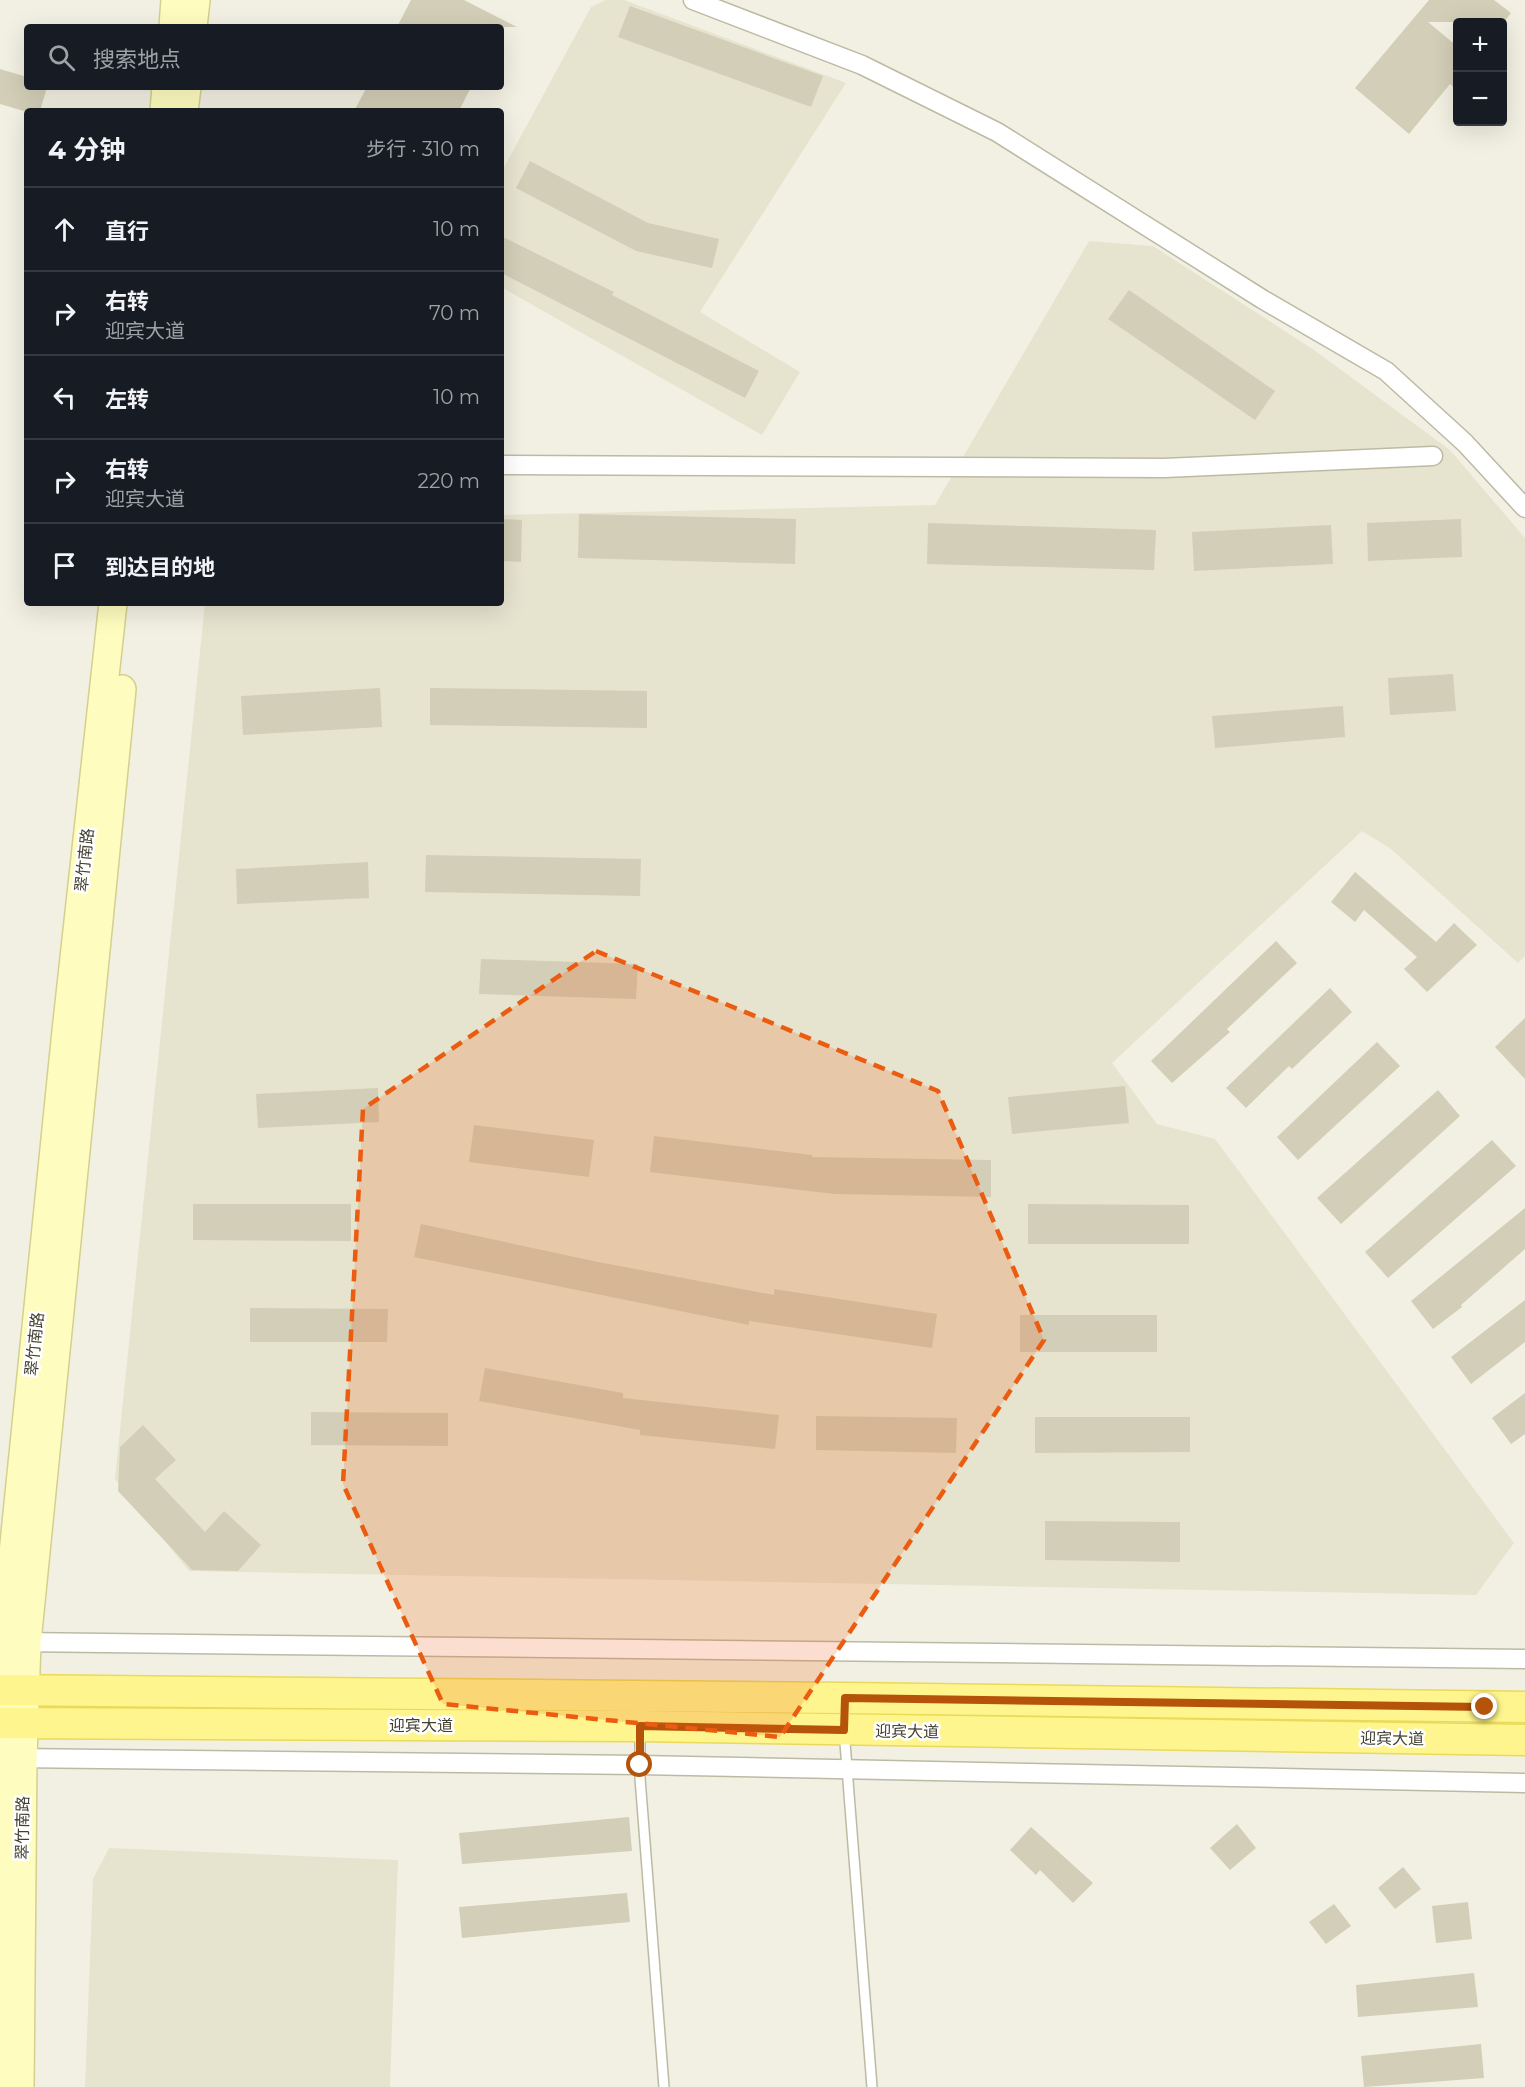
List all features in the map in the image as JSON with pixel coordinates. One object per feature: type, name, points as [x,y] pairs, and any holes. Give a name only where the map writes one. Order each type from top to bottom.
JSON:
[{"type":"main road","points":[[173,24],[175,0]]},
{"type":"main road","points":[[193,24],[196,0]]},
{"type":"main road","points":[[164,108],[166,90]]},
{"type":"main road","points":[[184,108],[187,90]]},
{"type":"main road","name":"翠竹南路","points":[[0,2087],[10,1642],[66,1031],[113,606]]},
{"type":"main road","name":"翠竹南路","points":[[10,1642],[87,1022],[131,606]]},
{"type":"main road","name":"迎宾大道","points":[[9,1690],[639,1711],[844,1730],[1525,1740]]},
{"type":"main road","name":"迎宾大道","points":[[9,1723],[639,1711],[845,1698],[1525,1707]]},
{"type":"main road","name":"翠竹南路","points":[[9,1758],[20,2087]]},
{"type":"street","points":[[693,0],[862,64],[997,132],[1262,298],[1386,372],[1465,443],[1525,508]]},
{"type":"street","points":[[504,465],[1164,468],[1433,456]]},
{"type":"street","points":[[10,1642],[1525,1659]]},
{"type":"street","points":[[9,1758],[640,1765],[1525,1783]]},
{"type":"lane","points":[[845,1698],[844,1730],[872,2087]]},
{"type":"lane","points":[[639,1711],[640,1765],[664,2087]]},
{"type":"highlighted area","points":[[596,951],[938,1091],[1044,1340],[780,1737],[443,1704],[343,1484],[363,1109]]},
{"type":"shaded area","points":[[606,0],[624,0],[846,83],[700,312],[800,372],[762,435],[504,289],[504,167],[591,7]]},
{"type":"shaded area","points":[[1089,241],[1153,246],[1314,350],[1450,450],[1525,538],[1525,956],[1518,963],[1391,849],[1362,831],[1112,1063],[1157,1124],[1215,1139],[1514,1543],[1476,1595],[189,1571],[115,1479],[205,606],[504,606],[504,515],[935,505]]},
{"type":"shaded area","points":[[109,1848],[398,1860],[390,2087],[85,2087],[93,1879]]},
{"type":"building","points":[[411,0],[464,0],[517,27],[504,27],[504,24],[399,24]]},
{"type":"building","points":[[1429,0],[1494,0],[1511,13],[1507,18],[1453,18],[1453,22],[1428,22],[1453,43],[1453,87],[1450,84],[1409,134],[1355,88]]},
{"type":"building","points":[[630,6],[823,76],[811,107],[618,37]]},
{"type":"building","points":[[0,69],[24,76],[24,90],[46,90],[41,108],[24,108],[24,111],[0,104]]},
{"type":"building","points":[[365,90],[470,90],[460,108],[356,108]]},
{"type":"building","points":[[530,161],[648,223],[719,239],[712,268],[636,251],[516,188]]},
{"type":"building","points":[[504,237],[614,292],[612,295],[759,371],[745,398],[504,275]]},
{"type":"building","points":[[1129,290],[1275,391],[1255,420],[1108,319]]},
{"type":"building","points":[[579,514],[796,519],[795,564],[578,558]]},
{"type":"building","points":[[504,519],[522,520],[521,562],[504,561]]},
{"type":"building","points":[[1461,519],[1462,557],[1368,561],[1367,523]]},
{"type":"building","points":[[928,523],[1156,530],[1154,570],[927,564]]},
{"type":"building","points":[[1331,525],[1333,564],[1194,571],[1192,532]]},
{"type":"building","points":[[1453,674],[1456,711],[1390,715],[1388,678]]},
{"type":"building","points":[[380,688],[382,727],[243,735],[241,696]]},
{"type":"building","points":[[430,688],[647,691],[647,728],[430,725]]},
{"type":"building","points":[[1343,706],[1345,737],[1215,748],[1212,716]]},
{"type":"building","points":[[426,855],[641,859],[640,896],[425,892]]},
{"type":"building","points":[[368,862],[369,898],[237,904],[236,869]]},
{"type":"building","points":[[1355,872],[1436,942],[1454,923],[1477,945],[1427,992],[1404,969],[1417,957],[1364,910],[1355,922],[1331,902]]},
{"type":"building","points":[[1276,941],[1297,963],[1227,1029],[1230,1032],[1172,1083],[1151,1061]]},
{"type":"building","points":[[481,959],[638,964],[636,999],[479,994]]},
{"type":"building","points":[[1330,988],[1352,1012],[1292,1069],[1289,1066],[1246,1108],[1226,1088]]},
{"type":"building","points":[[1525,1018],[1525,1079],[1495,1047]]},
{"type":"building","points":[[1377,1042],[1400,1066],[1298,1160],[1277,1137]]},
{"type":"building","points":[[1125,1086],[1129,1123],[1012,1134],[1008,1097]]},
{"type":"building","points":[[378,1088],[379,1122],[258,1128],[256,1094]]},
{"type":"building","points":[[1438,1090],[1460,1116],[1341,1224],[1317,1198]]},
{"type":"building","points":[[474,1125],[594,1140],[589,1177],[469,1162]]},
{"type":"building","points":[[654,1136],[812,1155],[812,1157],[991,1160],[991,1197],[834,1194],[650,1172]]},
{"type":"building","points":[[1492,1140],[1516,1166],[1388,1278],[1365,1252]]},
{"type":"building","points":[[193,1204],[351,1204],[351,1241],[193,1240]]},
{"type":"building","points":[[1028,1204],[1189,1205],[1189,1244],[1028,1244]]},
{"type":"building","points":[[1525,1208],[1525,1249],[1461,1305],[1462,1307],[1433,1329],[1411,1301]]},
{"type":"building","points":[[421,1224],[598,1262],[774,1295],[774,1289],[937,1314],[932,1348],[749,1321],[749,1325],[414,1257]]},
{"type":"building","points":[[1525,1300],[1525,1342],[1471,1384],[1451,1357]]},
{"type":"building","points":[[250,1308],[388,1309],[387,1342],[250,1342]]},
{"type":"building","points":[[1020,1315],[1157,1315],[1157,1352],[1020,1352]]},
{"type":"building","points":[[485,1368],[623,1393],[623,1398],[779,1415],[775,1449],[640,1435],[640,1430],[479,1401]]},
{"type":"building","points":[[1525,1393],[1525,1434],[1511,1444],[1492,1418]]},
{"type":"building","points":[[311,1412],[448,1413],[448,1446],[311,1445]]},
{"type":"building","points":[[816,1416],[957,1418],[956,1453],[816,1450]]},
{"type":"building","points":[[1035,1417],[1190,1417],[1190,1452],[1035,1453]]},
{"type":"building","points":[[143,1425],[176,1460],[155,1479],[205,1532],[224,1511],[261,1545],[238,1571],[192,1570],[118,1491],[120,1447]]},
{"type":"building","points":[[1045,1521],[1180,1522],[1180,1562],[1045,1560]]},
{"type":"building","points":[[629,1817],[632,1851],[462,1864],[459,1833]]},
{"type":"building","points":[[1237,1824],[1256,1848],[1230,1870],[1210,1848]]},
{"type":"building","points":[[1031,1827],[1093,1883],[1073,1903],[1040,1870],[1036,1875],[1010,1850]]},
{"type":"building","points":[[1403,1867],[1421,1889],[1395,1909],[1378,1888]]},
{"type":"building","points":[[627,1893],[630,1922],[462,1938],[459,1907]]},
{"type":"building","points":[[1468,1902],[1472,1939],[1436,1943],[1432,1906]]},
{"type":"building","points":[[1334,1904],[1351,1926],[1326,1944],[1309,1922]]},
{"type":"building","points":[[1474,1973],[1478,2007],[1358,2017],[1356,1985]]},
{"type":"building","points":[[1481,2044],[1484,2078],[1364,2087],[1361,2056]]},
{"type":"route","points":[[640,1765],[640,1726],[844,1730],[845,1698],[1485,1707]]}]
